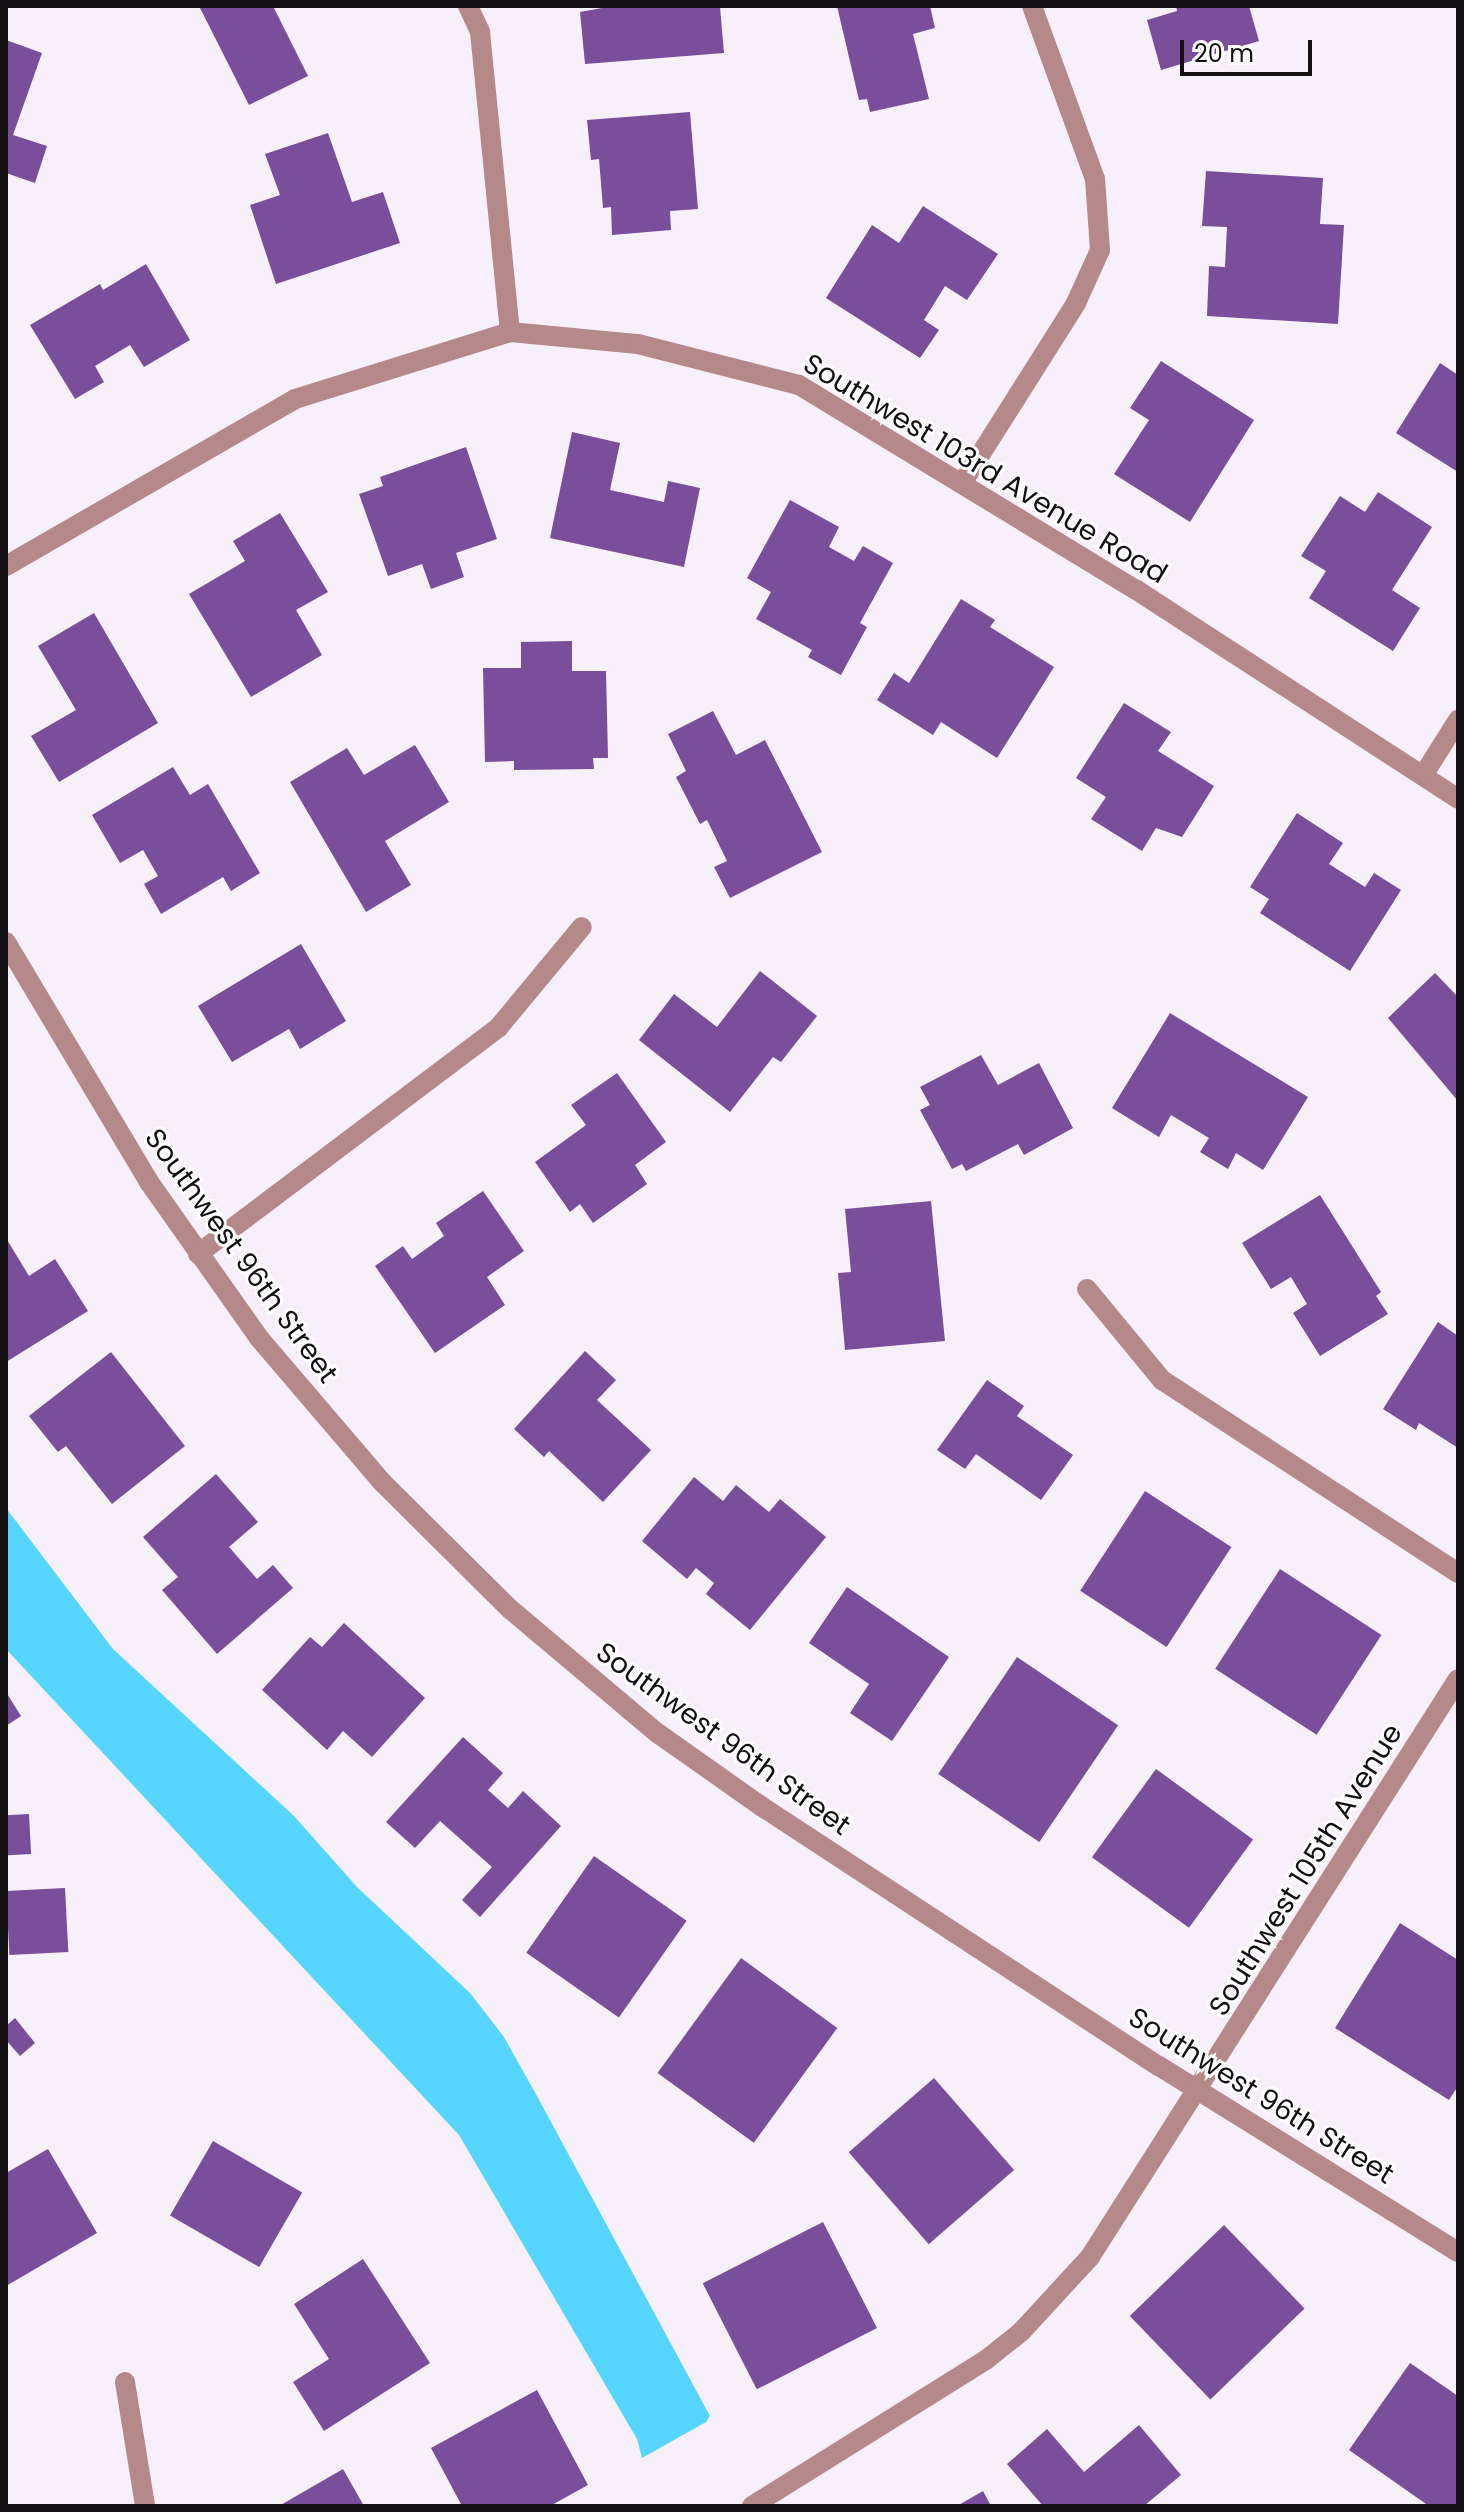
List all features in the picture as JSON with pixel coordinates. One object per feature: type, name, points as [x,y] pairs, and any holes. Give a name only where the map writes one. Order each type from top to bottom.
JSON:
[{"type":"street","points":[[468,6],[480,32],[510,332]]},
{"type":"street","points":[[963,482],[1076,303],[1100,250],[1095,179],[1032,6]]},
{"type":"street","name":"Southwest 103rd Avenue Road","points":[[6,566],[295,399],[510,332],[638,344],[799,385],[963,482],[1424,774],[1458,799]]},
{"type":"street","points":[[1424,774],[1458,720]]},
{"type":"street","points":[[198,1254],[498,1028],[582,927]]},
{"type":"street","name":"Southwest 96th Street","points":[[6,942],[198,1254],[304,1394],[382,1482],[510,1609],[583,1673],[761,1806],[1199,2092],[1458,2252]]},
{"type":"street","points":[[1087,1289],[1162,1380],[1458,1573]]},
{"type":"street","name":"Southwest 105th Avenue","points":[[752,2506],[951,2385],[1021,2332],[1090,2257],[1199,2092],[1458,1679]]},
{"type":"street","points":[[125,2382],[145,2506]]},
{"type":"water","points":[[6,1508],[113,1649],[294,1816],[357,1887],[470,1993],[504,2037],[710,2416],[706,2422],[642,2458],[637,2439],[459,2135],[6,1649]]},
{"type":"building","points":[[199,6],[273,6],[308,76],[249,105]]},
{"type":"building","points":[[613,6],[720,7],[724,53],[585,64],[580,12]]},
{"type":"building","points":[[837,6],[930,6],[935,28],[913,34],[929,99],[870,112],[867,99],[859,100]]},
{"type":"building","points":[[1176,6],[1249,6],[1259,41],[1161,70],[1147,20],[1177,11]]},
{"type":"building","points":[[6,40],[42,53],[13,135],[47,146],[35,183],[6,173]]},
{"type":"building","points":[[690,112],[698,209],[670,211],[671,230],[612,235],[611,207],[603,208],[599,159],[591,160],[587,120]]},
{"type":"building","points":[[328,133],[352,202],[383,192],[400,243],[276,284],[250,205],[280,195],[265,154]]},
{"type":"building","points":[[1206,171],[1323,178],[1320,224],[1344,225],[1338,324],[1207,316],[1209,266],[1225,267],[1227,227],[1202,226]]},
{"type":"building","points":[[923,206],[998,254],[967,300],[945,286],[924,320],[939,330],[920,358],[826,298],[872,225],[899,243]]},
{"type":"building","points":[[146,264],[190,340],[144,367],[130,345],[95,366],[104,382],[75,399],[30,325],[100,284],[103,290]]},
{"type":"building","points":[[1161,361],[1254,420],[1190,522],[1114,474],[1149,420],[1130,408]]},
{"type":"building","points":[[1440,363],[1458,375],[1458,472],[1396,433]]},
{"type":"building","points":[[572,432],[620,443],[610,490],[664,502],[668,481],[700,488],[684,567],[550,538]]},
{"type":"building","points":[[466,447],[497,539],[456,553],[464,577],[431,589],[422,564],[388,576],[359,494],[383,486],[380,477]]},
{"type":"building","points":[[1378,492],[1432,527],[1392,590],[1420,608],[1393,651],[1309,598],[1326,571],[1301,556],[1340,496],[1365,512]]},
{"type":"building","points":[[790,500],[839,527],[829,547],[854,561],[863,546],[893,563],[860,623],[867,627],[841,675],[808,657],[812,650],[756,619],[771,592],[747,578]]},
{"type":"building","points":[[280,513],[328,592],[296,610],[322,655],[251,697],[189,594],[245,561],[233,541]]},
{"type":"building","points":[[961,599],[995,620],[990,627],[1054,667],[997,758],[941,722],[933,735],[877,700],[894,673],[909,683]]},
{"type":"building","points":[[94,613],[158,723],[59,782],[31,736],[76,710],[38,646]]},
{"type":"building","points":[[572,641],[572,671],[606,671],[608,758],[593,758],[594,769],[514,770],[514,761],[485,762],[483,668],[521,668],[521,642]]},
{"type":"building","points":[[1124,703],[1171,732],[1158,751],[1214,786],[1182,837],[1156,828],[1142,851],[1091,819],[1106,797],[1076,778]]},
{"type":"building","points":[[713,711],[736,755],[765,740],[822,852],[730,898],[714,867],[727,861],[707,820],[700,824],[676,777],[686,771],[668,734]]},
{"type":"building","points":[[415,745],[449,802],[385,841],[411,885],[366,912],[290,782],[347,748],[364,775]]},
{"type":"building","points":[[173,767],[190,795],[208,784],[260,873],[231,891],[223,877],[161,914],[144,884],[158,876],[143,850],[120,863],[92,815]]},
{"type":"building","points":[[1297,813],[1343,843],[1329,864],[1365,887],[1374,873],[1401,890],[1350,971],[1260,913],[1269,899],[1250,887]]},
{"type":"building","points":[[301,944],[346,1021],[300,1049],[289,1029],[232,1062],[198,1006]]},
{"type":"building","points":[[760,971],[817,1016],[781,1062],[773,1057],[730,1112],[639,1040],[674,994],[717,1027]]},
{"type":"building","points":[[1435,973],[1458,997],[1458,1101],[1388,1018]]},
{"type":"building","points":[[1170,1013],[1308,1097],[1263,1170],[1236,1153],[1228,1169],[1200,1152],[1209,1138],[1171,1115],[1159,1137],[1112,1108]]},
{"type":"building","points":[[981,1055],[998,1085],[1039,1063],[1073,1128],[1024,1155],[1018,1144],[966,1171],[962,1164],[952,1169],[920,1110],[930,1105],[920,1087]]},
{"type":"building","points":[[617,1073],[666,1142],[635,1165],[647,1184],[593,1223],[580,1204],[570,1212],[535,1162],[586,1125],[571,1105]]},
{"type":"building","points":[[483,1191],[524,1251],[487,1277],[505,1305],[435,1353],[375,1266],[403,1246],[412,1259],[444,1236],[436,1223]]},
{"type":"building","points":[[1320,1195],[1381,1292],[1376,1296],[1388,1314],[1320,1356],[1293,1313],[1307,1304],[1291,1277],[1271,1289],[1242,1243]]},
{"type":"building","points":[[931,1201],[945,1341],[845,1350],[838,1273],[851,1272],[845,1209]]},
{"type":"building","points":[[6,1238],[29,1276],[55,1259],[88,1311],[6,1362]]},
{"type":"building","points":[[1438,1322],[1458,1336],[1458,1448],[1419,1423],[1416,1430],[1383,1409]]},
{"type":"building","points":[[585,1351],[616,1380],[597,1400],[651,1450],[603,1502],[549,1451],[544,1457],[514,1429]]},
{"type":"building","points":[[111,1352],[185,1446],[112,1504],[66,1446],[58,1452],[29,1416]]},
{"type":"building","points":[[987,1380],[1024,1406],[1017,1416],[1073,1455],[1041,1500],[976,1454],[965,1469],[937,1450]]},
{"type":"building","points":[[216,1474],[258,1522],[229,1547],[257,1579],[273,1565],[293,1588],[217,1654],[162,1590],[178,1577],[143,1537]]},
{"type":"building","points":[[694,1477],[723,1501],[736,1485],[769,1512],[780,1499],[826,1537],[750,1630],[706,1594],[714,1583],[696,1568],[687,1579],[642,1541]]},
{"type":"building","points":[[1145,1491],[1231,1547],[1167,1647],[1080,1591]]},
{"type":"building","points":[[1280,1569],[1381,1635],[1317,1735],[1215,1669]]},
{"type":"building","points":[[847,1587],[949,1657],[892,1741],[850,1713],[869,1684],[809,1643]]},
{"type":"building","points":[[344,1623],[425,1698],[372,1757],[343,1731],[327,1750],[262,1690],[310,1637],[322,1647]]},
{"type":"building","points":[[1017,1657],[1118,1725],[1039,1842],[938,1774]]},
{"type":"building","points":[[6,1692],[21,1716],[6,1726]]},
{"type":"building","points":[[463,1737],[503,1773],[488,1790],[508,1808],[523,1791],[561,1826],[480,1917],[462,1900],[492,1867],[440,1821],[415,1848],[386,1822]]},
{"type":"building","points":[[1156,1769],[1253,1840],[1189,1928],[1092,1857]]},
{"type":"building","points":[[29,1814],[31,1854],[8,1855],[6,1815]]},
{"type":"building","points":[[594,1856],[687,1921],[619,2017],[526,1953]]},
{"type":"building","points":[[65,1888],[68,1952],[9,1955],[6,1891]]},
{"type":"building","points":[[1400,1923],[1458,1960],[1458,2086],[1449,2100],[1335,2028]]},
{"type":"building","points":[[741,1958],[837,2028],[754,2143],[658,2073]]},
{"type":"building","points":[[15,2018],[35,2043],[20,2056],[6,2040],[6,2026]]},
{"type":"building","points":[[934,2078],[1014,2170],[929,2244],[849,2152]]},
{"type":"building","points":[[213,2141],[302,2192],[259,2267],[170,2215]]},
{"type":"building","points":[[48,2149],[97,2233],[6,2286],[6,2173]]},
{"type":"building","points":[[823,2222],[877,2328],[757,2389],[703,2283]]},
{"type":"building","points":[[1224,2225],[1305,2308],[1210,2399],[1130,2316]]},
{"type":"building","points":[[363,2259],[430,2363],[324,2431],[293,2382],[329,2359],[294,2304]]},
{"type":"building","points":[[1410,2363],[1458,2396],[1458,2506],[1429,2506],[1349,2450]]},
{"type":"building","points":[[537,2390],[588,2485],[550,2506],[462,2506],[431,2448]]},
{"type":"building","points":[[1139,2425],[1181,2475],[1144,2506],[1043,2506],[1007,2464],[1047,2429],[1084,2472]]},
{"type":"building","points":[[343,2469],[364,2506],[279,2506]]},
{"type":"building","points":[[983,2491],[991,2506],[957,2506]]}]
